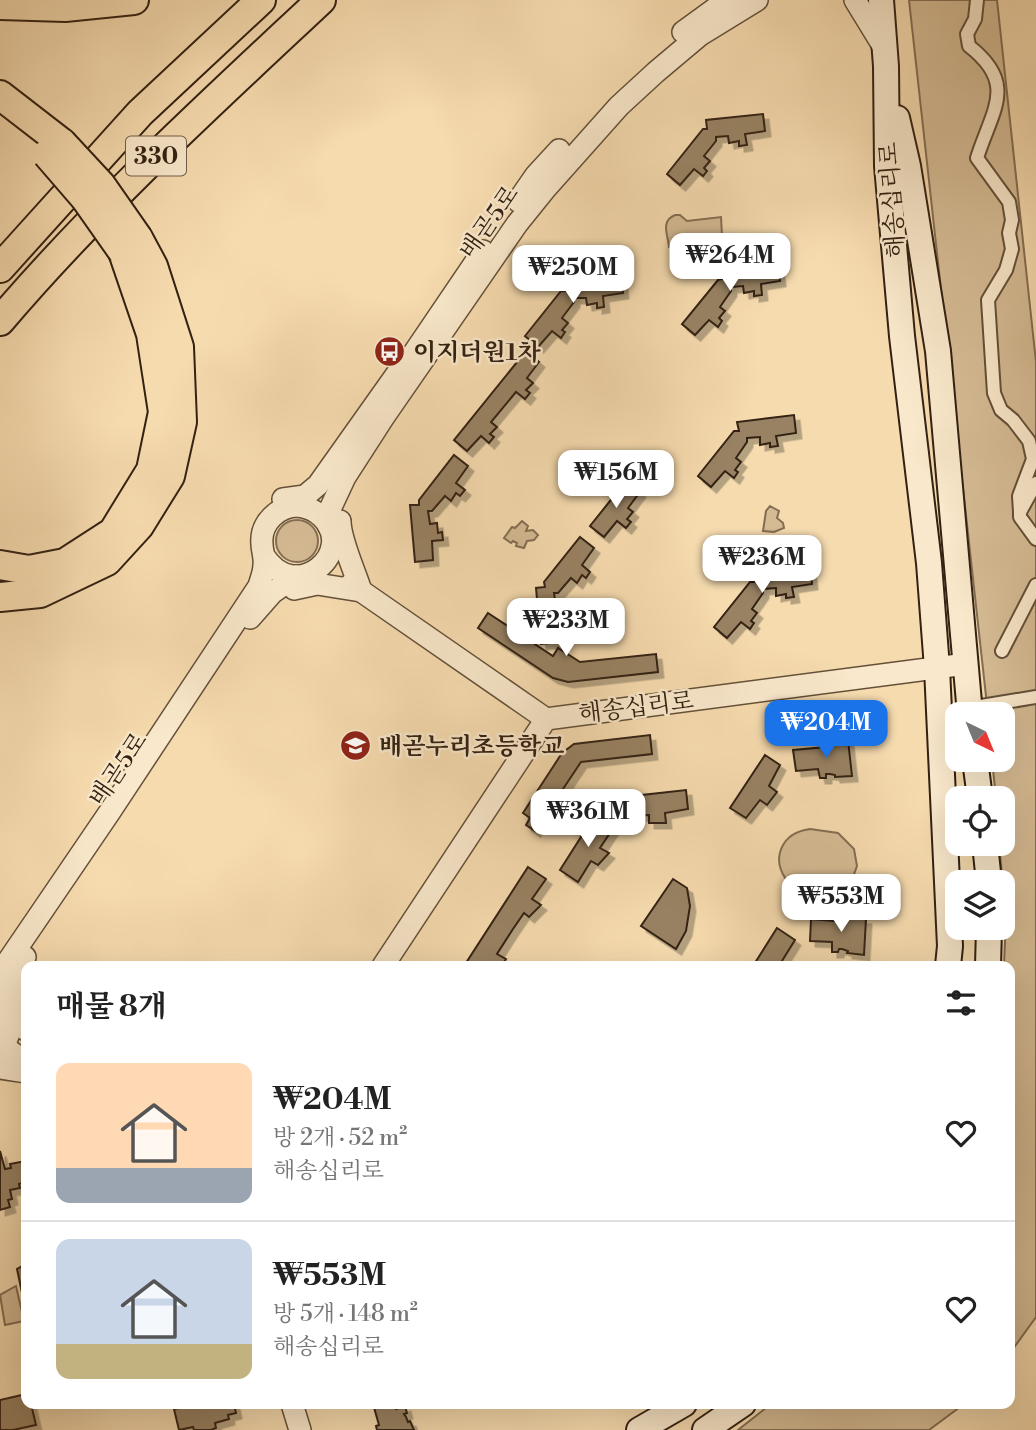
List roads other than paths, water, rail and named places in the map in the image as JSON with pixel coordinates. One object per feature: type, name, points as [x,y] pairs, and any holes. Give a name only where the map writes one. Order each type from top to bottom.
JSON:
[{"type":"highway","points":[[0,5],[65,8],[134,0]]},
{"type":"highway","name":"330","points":[[0,268],[140,113],[261,0]]},
{"type":"highway","name":"330","points":[[0,321],[36,278],[167,144],[321,0]]},
{"type":"highway","points":[[0,95],[54,149],[85,198],[153,266],[179,347],[182,422],[170,475],[139,526],[107,561],[40,593],[0,597]]},
{"type":"highway","points":[[0,118],[54,149]]},
{"type":"highway","points":[[0,565],[29,570],[65,563],[113,532],[151,471],[163,412],[151,334],[130,245]]},
{"type":"highway","points":[[0,328],[36,278]]},
{"type":"main road","name":"해송십리로","points":[[881,0],[888,179],[902,336],[929,563],[937,668],[948,961]]},
{"type":"main road","name":"해송십리로","points":[[885,57],[908,166],[938,351],[969,702]]},
{"type":"main road","points":[[988,961],[989,940]]},
{"type":"main road","points":[[639,1430],[675,1409]]},
{"type":"main road","points":[[705,1430],[736,1409]]},
{"type":"street","name":"배곧5로","points":[[233,635],[272,593],[296,576],[314,572],[324,564],[330,554],[332,542],[329,527],[331,507],[345,477],[536,175],[618,88],[661,49],[727,0]]},
{"type":"street","name":"배곧5로","points":[[0,973],[32,937],[233,635],[259,586],[264,566],[262,534],[266,523],[283,509],[313,500],[324,489],[378,410],[570,158],[619,106],[691,43],[757,0]]},
{"type":"street","points":[[855,0],[885,57]]},
{"type":"street","points":[[977,0],[975,19],[967,34],[969,46],[980,54],[997,78],[998,94],[977,158],[1010,201],[1012,220],[1009,233],[1012,249],[1006,270],[988,300],[993,393],[1001,410],[1029,441],[1032,459],[1019,496],[1020,517],[1036,539]]},
{"type":"street","name":"배곧5로","points":[[233,635],[252,578],[252,537],[257,519],[278,501],[305,496],[318,485],[424,349]]},
{"type":"street","points":[[362,591],[340,528],[344,494],[394,416],[424,349]]},
{"type":"street","points":[[1015,423],[1031,433],[1036,441]]},
{"type":"street","points":[[1020,512],[1036,483]]},
{"type":"street","points":[[300,506],[315,511],[325,519],[329,527]]},
{"type":"street","points":[[264,556],[279,572],[296,576]]},
{"type":"street","points":[[324,564],[546,719]]},
{"type":"street","points":[[233,635],[286,592],[317,584],[362,591]]},
{"type":"street","points":[[1002,651],[1036,585]]},
{"type":"street","name":"해송십리로","points":[[386,961],[546,719],[965,664]]},
{"type":"street","points":[[1012,702],[1036,697]]},
{"type":"street","name":"배곧5로","points":[[21,961],[32,937]]},
{"type":"street","points":[[0,958],[32,937]]},
{"type":"street","points":[[29,961],[32,937]]},
{"type":"street","name":"배곧5로","points":[[21,961],[3,1002],[11,1015],[11,1028],[2,1049],[21,1059]]},
{"type":"street","points":[[0,1068],[21,1071]]},
{"type":"street","points":[[294,1409],[300,1430]]},
{"type":"place","name":"이지더원1차","points":[[390,352]]},
{"type":"place","name":"배곧누리초등학교","points":[[356,746]]}]
